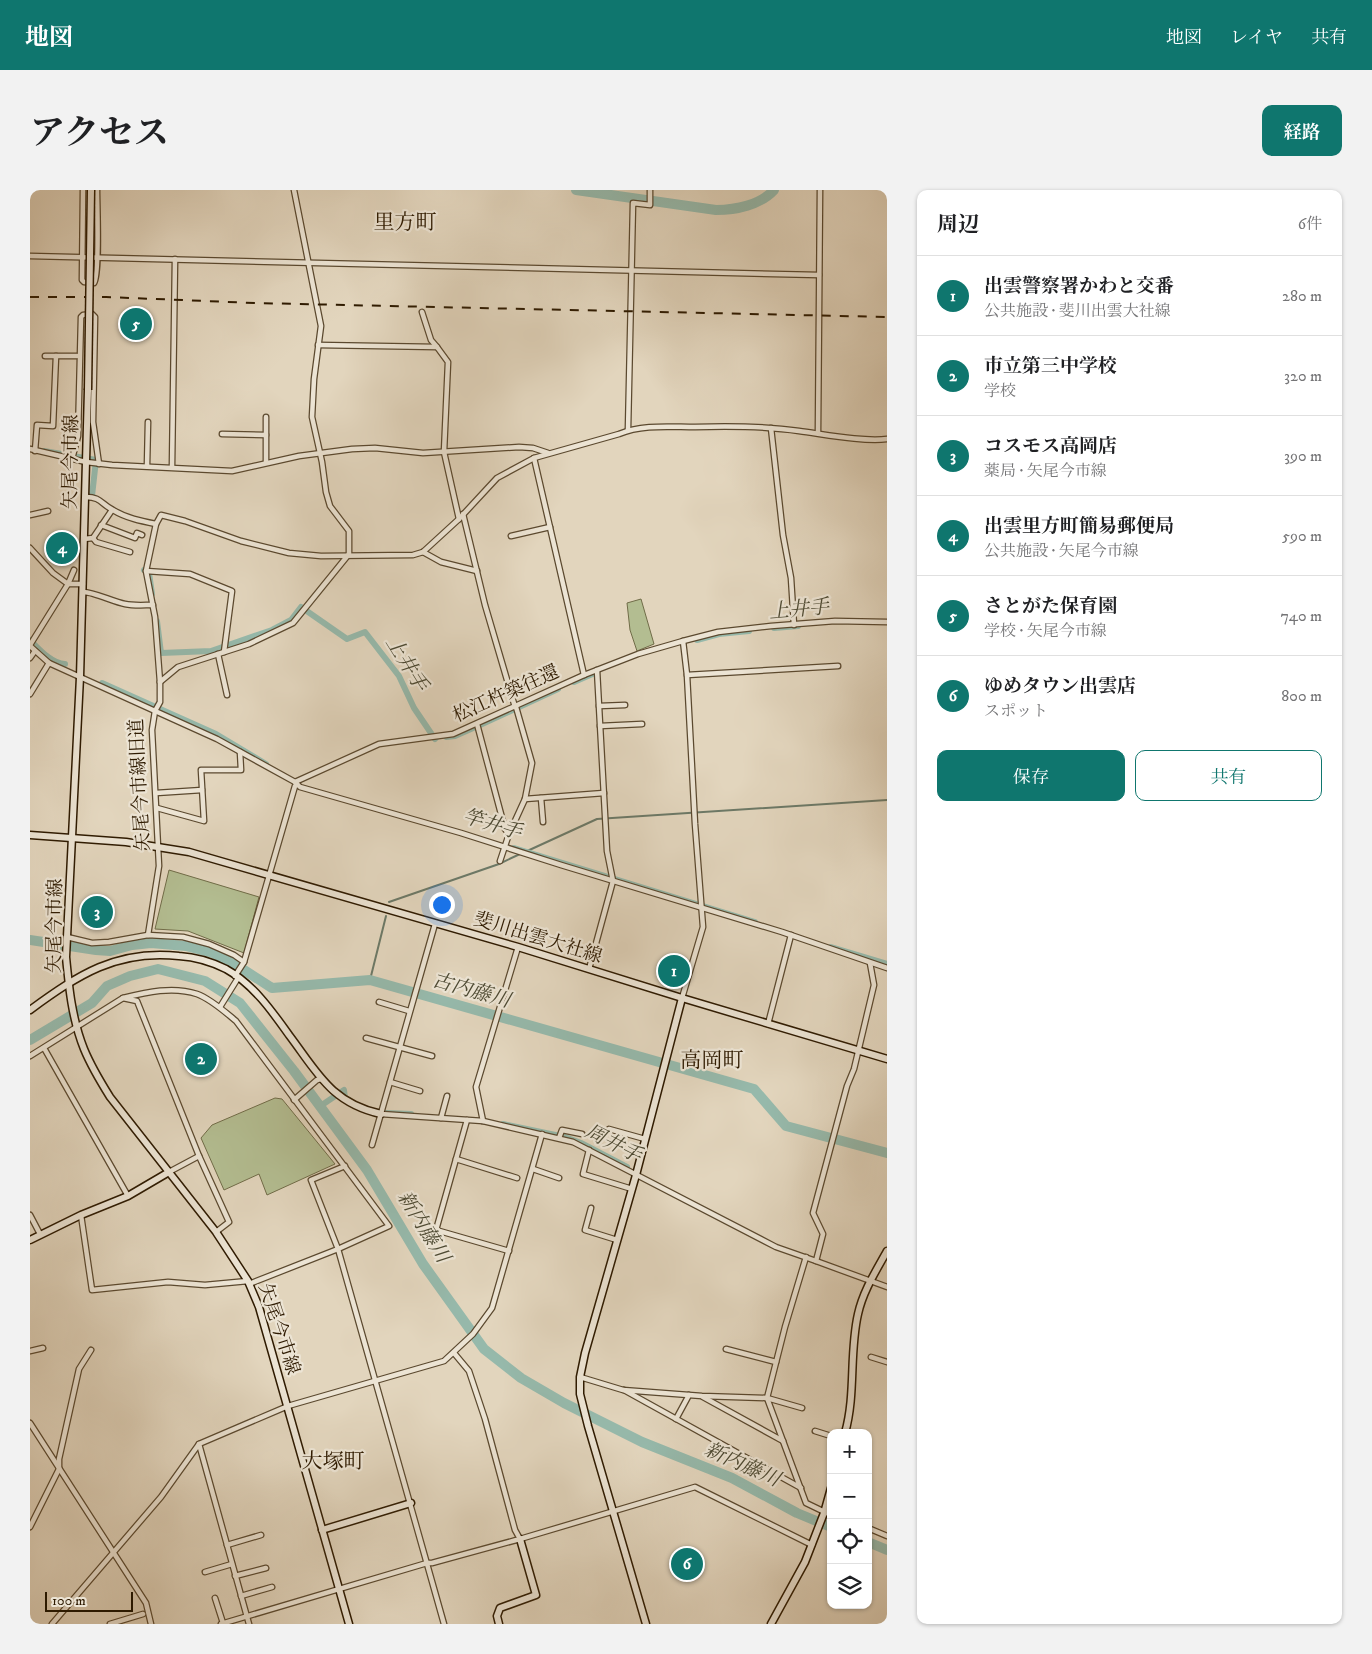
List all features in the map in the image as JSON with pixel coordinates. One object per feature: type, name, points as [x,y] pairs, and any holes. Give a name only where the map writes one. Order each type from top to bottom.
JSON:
[{"type":"main road","name":"矢尾今市線","points":[[91,190],[83,592],[66,957],[69,994],[84,1048],[110,1097],[216,1232],[248,1282],[259,1306],[350,1624]]},
{"type":"main road","name":"斐川出雲大社線","points":[[30,835],[126,842],[189,852],[518,947],[768,1024],[887,1058]]},
{"type":"main road","points":[[30,1010],[68,982],[98,967],[126,957],[161,954],[194,957],[226,969],[260,997],[319,1080],[342,1100],[381,1114]]},
{"type":"main road","points":[[646,1624],[588,1426],[580,1394],[580,1377],[636,1175],[682,998]]},
{"type":"main road","points":[[30,1240],[81,1215],[128,1196],[169,1172]]},
{"type":"main road","points":[[846,1429],[849,1421],[858,1313],[870,1280],[887,1251]]},
{"type":"main road","points":[[322,1530],[410,1503]]},
{"type":"main road","points":[[771,1624],[805,1562],[827,1516]]},
{"type":"main road","points":[[499,1624],[497,1616],[500,1608],[536,1595],[520,1539]]},
{"type":"street","points":[[83,190],[82,280],[94,283],[96,280],[97,258],[96,190]]},
{"type":"street","points":[[160,682],[178,667],[249,644],[293,623],[350,554],[349,531],[330,506],[326,492],[312,417],[321,326],[294,190]]},
{"type":"street","points":[[818,433],[820,190]]},
{"type":"street","points":[[628,430],[630,270],[633,203],[650,205],[650,191]]},
{"type":"street","points":[[30,256],[819,275]]},
{"type":"street","points":[[172,467],[175,259]]},
{"type":"street","points":[[422,312],[431,340],[448,362],[444,452],[459,519]]},
{"type":"street","points":[[72,459],[78,436],[81,318],[83,315],[92,314],[95,317],[93,422],[99,464]]},
{"type":"street","points":[[318,346],[437,347]]},
{"type":"street","points":[[45,356],[76,356]]},
{"type":"street","points":[[56,356],[53,426],[37,425],[33,450],[86,462],[232,470],[266,462],[375,448],[423,453],[519,447],[533,448],[548,453]]},
{"type":"street","points":[[266,417],[266,462]]},
{"type":"street","points":[[147,466],[148,422]]},
{"type":"street","points":[[887,439],[771,428],[721,426],[663,426],[628,430],[534,458],[497,478],[459,519],[423,552],[413,555],[350,554],[321,556],[276,551],[161,515],[156,524],[146,571],[153,605],[158,648],[160,702],[155,711],[217,739],[300,787],[460,833],[701,907],[887,968]]},
{"type":"street","points":[[771,428],[783,535],[791,578],[794,625]]},
{"type":"street","points":[[222,434],[266,435]]},
{"type":"street","points":[[534,458],[584,675]]},
{"type":"street","points":[[86,497],[96,497],[112,510],[134,519],[156,524]]},
{"type":"street","points":[[93,538],[112,510]]},
{"type":"street","points":[[30,515],[48,511]]},
{"type":"street","points":[[463,514],[485,605],[532,763],[525,799],[509,834],[500,861]]},
{"type":"street","points":[[101,525],[135,538],[137,533],[142,535]]},
{"type":"street","points":[[511,536],[550,527]]},
{"type":"street","points":[[84,538],[93,538],[96,542],[130,552]]},
{"type":"street","points":[[31,551],[53,573],[68,584],[83,584]]},
{"type":"street","points":[[423,552],[441,562],[477,571]]},
{"type":"street","points":[[30,645],[68,584],[74,570]]},
{"type":"street","points":[[146,571],[190,574],[232,591],[224,652]]},
{"type":"street","points":[[83,592],[87,591],[102,598],[127,605],[153,605]]},
{"type":"street","name":"松江杵築往還","points":[[296,783],[379,744],[453,734],[584,675],[638,654],[683,641],[718,632],[834,621],[887,622]]},
{"type":"street","points":[[682,998],[703,927],[687,676],[683,641]]},
{"type":"street","name":"矢尾今市線旧道","points":[[30,645],[49,663],[155,711],[152,746],[159,866],[148,935]]},
{"type":"street","points":[[30,658],[35,651]]},
{"type":"street","points":[[218,654],[227,695]]},
{"type":"street","points":[[30,694],[49,663]]},
{"type":"street","points":[[687,676],[838,666]]},
{"type":"street","points":[[588,969],[613,881],[607,851],[597,670]]},
{"type":"street","points":[[599,706],[625,705]]},
{"type":"street","points":[[478,724],[505,829],[509,834]]},
{"type":"street","points":[[600,726],[642,724]]},
{"type":"street","points":[[157,808],[204,821],[201,770],[241,770],[240,752]]},
{"type":"street","points":[[220,1008],[244,962],[296,783]]},
{"type":"street","points":[[156,792],[202,790]]},
{"type":"street","points":[[525,799],[604,793]]},
{"type":"street","points":[[542,798],[543,822]]},
{"type":"street","points":[[372,1145],[435,924]]},
{"type":"street","points":[[67,937],[92,943],[148,935],[183,937],[209,944],[234,955],[244,962]]},
{"type":"street","points":[[768,1024],[791,936]]},
{"type":"street","points":[[483,1121],[476,1087],[518,947]]},
{"type":"street","points":[[816,1261],[823,1234],[813,1213],[874,985],[870,963]]},
{"type":"street","points":[[30,1056],[123,998],[147,992],[171,990],[198,994],[236,1021],[389,1226],[338,1249],[248,1282],[205,1285],[168,1282],[92,1290],[81,1215]]},
{"type":"street","points":[[123,998],[136,1000],[199,1156],[229,1222],[216,1232]]},
{"type":"street","points":[[379,1002],[409,1011]]},
{"type":"street","points":[[366,1038],[432,1056]]},
{"type":"street","points":[[44,1048],[128,1196]]},
{"type":"street","points":[[295,1099],[319,1080]]},
{"type":"street","points":[[390,1082],[420,1091]]},
{"type":"street","points":[[440,1118],[447,1096]]},
{"type":"street","points":[[381,1114],[483,1121],[573,1142],[776,1247],[887,1287]]},
{"type":"street","points":[[466,1120],[436,1230],[509,1251]]},
{"type":"street","points":[[609,1129],[645,1139]]},
{"type":"street","points":[[559,1138],[562,1130],[582,1134]]},
{"type":"street","points":[[52,1624],[161,1497],[199,1444],[288,1406],[444,1361],[462,1346],[492,1308],[542,1134]]},
{"type":"street","points":[[589,1150],[583,1174],[632,1189]]},
{"type":"street","points":[[169,1172],[199,1156]]},
{"type":"street","points":[[456,1159],[517,1178]]},
{"type":"street","points":[[345,1166],[311,1180],[338,1249],[444,1624]]},
{"type":"street","points":[[533,1169],[559,1178]]},
{"type":"street","points":[[592,1208],[585,1230],[617,1240]]},
{"type":"street","points":[[30,1215],[40,1234]]},
{"type":"street","points":[[806,1257],[767,1398],[806,1503],[827,1514]]},
{"type":"street","points":[[30,1351],[43,1348]]},
{"type":"street","points":[[726,1349],[776,1362]]},
{"type":"street","points":[[30,1527],[59,1469],[59,1460],[79,1369],[91,1350]]},
{"type":"street","points":[[454,1353],[469,1371],[520,1539]]},
{"type":"street","points":[[871,1357],[887,1362]]},
{"type":"street","points":[[580,1377],[623,1390],[801,1488]]},
{"type":"street","points":[[623,1390],[702,1396],[767,1398],[802,1408]]},
{"type":"street","points":[[676,1419],[689,1395]]},
{"type":"street","points":[[702,1396],[783,1441]]},
{"type":"street","points":[[30,1424],[146,1603],[151,1624]]},
{"type":"street","points":[[815,1431],[827,1435]]},
{"type":"street","points":[[199,1444],[249,1624]]},
{"type":"street","points":[[215,1598],[222,1624],[339,1588],[520,1539],[695,1487],[812,1545]]},
{"type":"street","points":[[872,1530],[887,1536]]},
{"type":"street","points":[[227,1546],[261,1535]]},
{"type":"street","points":[[205,1572],[232,1564]]},
{"type":"street","points":[[235,1576],[266,1568]]},
{"type":"street","points":[[241,1596],[272,1587]]},
{"type":"street","points":[[110,1624],[144,1614]]},
{"type":"green space","points":[[641,599],[654,644],[637,651],[630,630],[627,603]]},
{"type":"green space","points":[[169,870],[259,897],[244,953],[188,931],[155,929]]},
{"type":"green space","points":[[275,1098],[282,1099],[335,1164],[267,1195],[259,1174],[224,1190],[201,1138],[212,1125]]},
{"type":"waterway","points":[[576,190],[716,210],[747,206],[762,199],[774,190]]},
{"type":"waterway","name":"上井手","points":[[44,451],[96,460],[92,496],[98,500]]},
{"type":"waterway","name":"上井手","points":[[144,570],[149,573],[152,594]]},
{"type":"waterway","name":"上井手","points":[[157,621],[161,653],[211,651],[272,630],[291,620],[301,607],[347,639],[365,632],[399,676],[414,708],[436,738]]},
{"type":"waterway","name":"上井手","points":[[774,628],[798,626]]},
{"type":"waterway","name":"上井手","points":[[697,640],[719,634],[749,631]]},
{"type":"waterway","name":"竿井手","points":[[30,640],[55,662],[65,664]]},
{"type":"waterway","name":"上井手","points":[[574,682],[597,672]]},
{"type":"waterway","name":"竿井手","points":[[102,683],[216,734],[266,764]]},
{"type":"waterway","name":"上井手","points":[[446,737],[455,736],[558,689]]},
{"type":"waterway","points":[[525,852],[597,819],[887,800]]},
{"type":"waterway","name":"竿井手","points":[[514,848],[755,922]]},
{"type":"waterway","points":[[389,902],[499,864],[520,854]]},
{"type":"waterway","points":[[370,980],[386,916]]},
{"type":"waterway","name":"古内藤川","points":[[30,940],[110,951],[132,945],[151,943],[186,946],[213,953],[272,988],[370,980],[754,1089],[786,1126],[887,1153]]},
{"type":"waterway","name":"竿井手","points":[[831,947],[887,964]]},
{"type":"waterway","name":"新内藤川","points":[[30,1040],[92,1003],[107,986],[130,976],[158,969],[205,981],[240,1003],[294,1071],[367,1170],[423,1264],[484,1349],[521,1378],[564,1403],[642,1442],[732,1478],[797,1513],[827,1525]]},
{"type":"waterway","name":"周井手","points":[[319,1107],[344,1090],[345,1098],[349,1100]]},
{"type":"waterway","name":"周井手","points":[[386,1113],[411,1114]]},
{"type":"waterway","name":"周井手","points":[[503,1124],[565,1137],[581,1143],[627,1167]]},
{"type":"waterway","name":"新内藤川","points":[[872,1544],[887,1550]]},
{"type":"railway","points":[[30,297],[106,297],[255,303],[887,317]]},
{"type":"place","name":"さとがた保育園","points":[[136,324]]},
{"type":"place","name":"出雲里方町簡易郵便局","points":[[62,548]]},
{"type":"place","name":"コスモス高岡店","points":[[97,912]]},
{"type":"place","name":"出雲警察署かわと交番","points":[[674,971]]},
{"type":"place","name":"市立第三中学校","points":[[201,1059]]},
{"type":"place","name":"ゆめタウン出雲店","points":[[687,1564]]},
{"type":"district","name":"里方町","points":[[405,223]]},
{"type":"district","name":"高岡町","points":[[712,1061]]},
{"type":"district","name":"大塚町","points":[[333,1462]]}]
